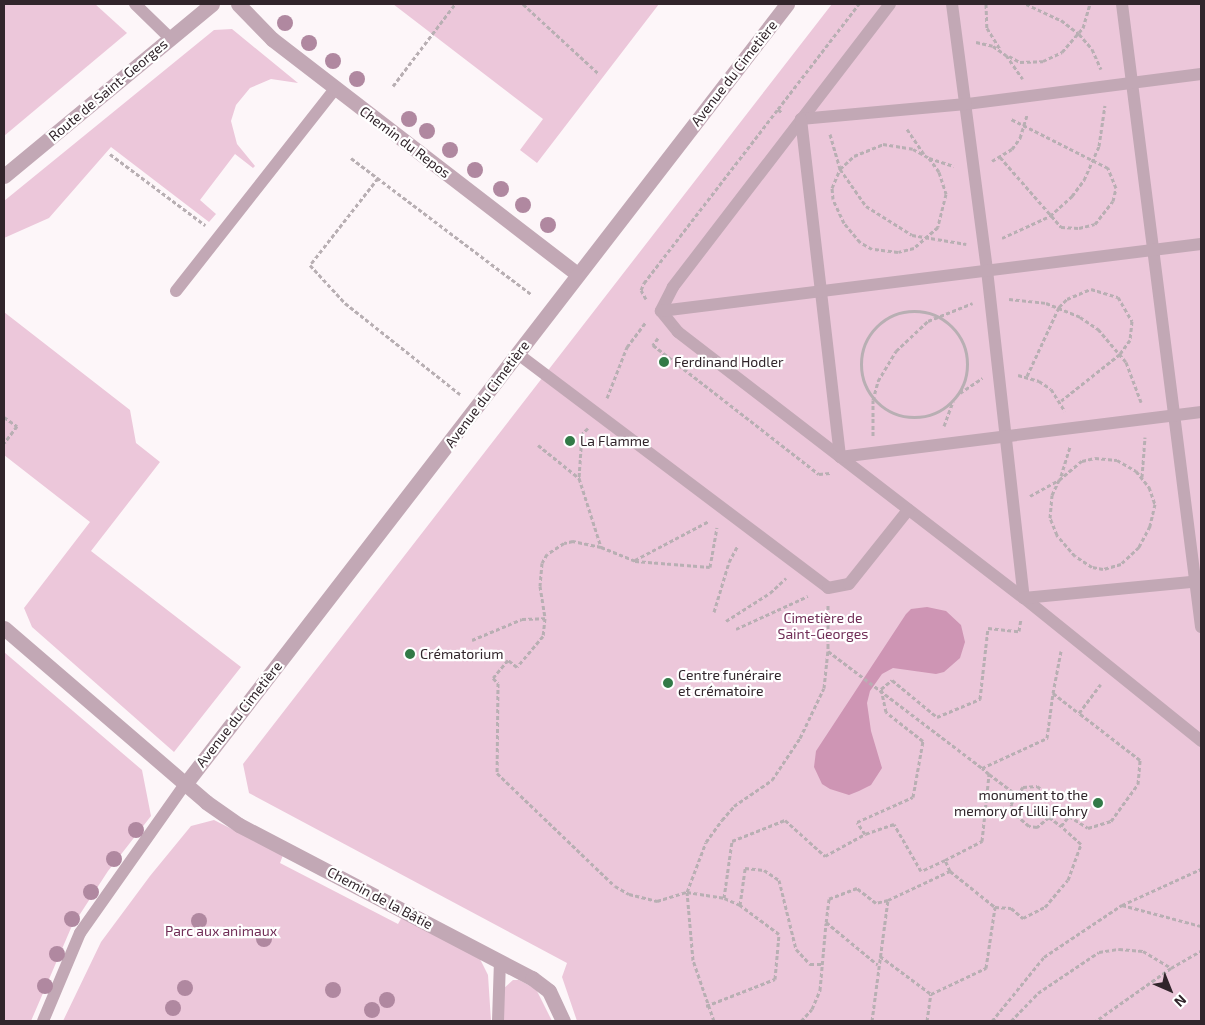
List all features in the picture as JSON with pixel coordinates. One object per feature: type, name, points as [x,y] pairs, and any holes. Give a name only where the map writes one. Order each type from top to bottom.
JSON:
[{"type":"street","name":"Route de Saint-Georges","points":[[4,176],[212,4]]},
{"type":"street","name":"Chemin du Repos","points":[[238,4],[272,39],[577,274]]},
{"type":"street","name":"Avenue du Cimetière","points":[[186,783],[478,407],[577,274],[787,4]]},
{"type":"street","name":"Chemin de la Bâtie","points":[[4,628],[186,783],[239,825],[500,961],[549,991],[563,1021]]},
{"type":"lane","points":[[135,4],[170,38]]},
{"type":"lane","points":[[665,316],[672,287],[890,4]]},
{"type":"lane","points":[[952,4],[984,242],[1024,598]]},
{"type":"lane","points":[[1122,4],[1174,416],[1199,581],[1201,627]]},
{"type":"lane","points":[[799,122],[826,116],[966,104],[1201,74]]},
{"type":"lane","points":[[176,291],[335,89]]},
{"type":"lane","points":[[799,122],[840,457]]},
{"type":"lane","points":[[665,316],[821,292],[1201,244]]},
{"type":"lane","points":[[665,316],[678,332],[1024,598],[1201,741]]},
{"type":"lane","points":[[518,354],[825,586],[849,584],[908,510]]},
{"type":"lane","points":[[840,457],[1201,412]]},
{"type":"lane","points":[[1024,598],[1199,581]]},
{"type":"lane","points":[[43,1021],[80,933],[186,783]]},
{"type":"lane","points":[[498,1021],[500,961]]},
{"type":"path","points":[[393,86],[456,4]]},
{"type":"path","points":[[523,4],[598,74]]},
{"type":"path","points":[[665,316],[642,294],[644,283],[859,4]]},
{"type":"path","points":[[986,4],[984,16],[990,37],[1006,54],[1020,62],[1043,61],[1053,57],[1079,34],[1088,18],[1090,4]]},
{"type":"path","points":[[826,116],[833,155],[840,169],[866,206],[894,226],[926,238],[968,244],[984,242],[1024,230],[1050,216],[1072,196],[1094,158],[1103,128],[1104,87],[1092,49],[1079,34],[1054,16],[1026,4]]},
{"type":"path","points":[[778,109],[799,122]]},
{"type":"path","points":[[1000,157],[1050,216],[1061,226],[1079,228],[1095,224],[1107,212],[1116,188],[1108,168],[1094,158],[1011,119]]},
{"type":"path","points":[[883,144],[913,149],[929,158],[941,177],[946,194],[938,227],[914,248],[898,252],[872,249],[860,242],[844,223],[833,199],[832,188],[840,169],[854,156],[883,144]]},
{"type":"path","points":[[110,154],[150,181],[219,236]]},
{"type":"path","points":[[351,158],[532,295]]},
{"type":"path","points":[[378,178],[310,265],[345,303],[478,407]]},
{"type":"path","points":[[1027,376],[1059,307],[1072,294],[1091,289],[1118,297],[1132,321],[1130,340],[1120,354],[1061,401]]},
{"type":"path","points":[[900,312],[924,312],[946,323],[962,337],[968,359],[967,372],[955,398],[944,408],[929,416],[910,418],[891,413],[872,400],[864,387],[860,361],[868,336],[886,318],[900,312]]},
{"type":"path","points":[[601,547],[579,478],[582,434],[599,416],[627,347],[648,320],[665,316]]},
{"type":"path","points":[[665,316],[653,345],[819,474],[829,474],[840,457]]},
{"type":"path","points":[[4,417],[17,426],[4,443]]},
{"type":"path","points":[[538,445],[579,478]]},
{"type":"path","points":[[1105,458],[1127,465],[1149,486],[1155,504],[1146,534],[1131,555],[1114,567],[1092,568],[1075,556],[1057,535],[1050,518],[1052,495],[1059,480],[1072,467],[1089,459],[1105,458]]},
{"type":"path","points":[[635,560],[703,526],[721,508]]},
{"type":"path","points":[[706,1006],[775,978],[779,934],[740,904],[724,898],[688,892],[657,901],[629,894],[615,886],[497,774],[498,682],[493,678],[508,660],[517,667],[543,636],[545,618],[540,576],[546,554],[573,540],[601,547],[635,560],[710,567],[721,508]]},
{"type":"path","points":[[714,612],[729,562]]},
{"type":"path","points":[[714,1021],[706,1006],[693,960],[688,892],[706,842],[734,806],[772,780],[800,738],[824,688],[828,651],[825,586],[803,600],[736,629]]},
{"type":"path","points":[[726,621],[770,593]]},
{"type":"path","points":[[881,689],[892,680],[938,716],[980,699],[988,628],[1019,631],[1024,598]]},
{"type":"path","points":[[472,640],[522,619],[545,618]]},
{"type":"path","points":[[982,768],[1047,738],[1053,693],[1065,631]]},
{"type":"path","points":[[828,651],[864,676],[1017,795]]},
{"type":"path","points":[[1079,713],[1113,670]]},
{"type":"path","points":[[865,834],[857,822],[913,798],[923,741],[886,712],[881,689]]},
{"type":"path","points":[[1053,693],[1140,760],[1138,784],[1112,821],[1088,828],[1069,816],[1061,826]]},
{"type":"path","points":[[724,898],[732,841],[785,820],[825,856],[865,834],[894,824],[921,871],[982,841],[989,774]]},
{"type":"path","points":[[1037,786],[1052,798],[1054,806],[1049,817],[1037,828],[1028,826],[1013,812],[1011,804],[1017,795],[1023,787],[1037,786]]},
{"type":"path","points":[[944,860],[950,871],[995,907],[1011,908],[1023,918],[1045,907],[1068,880],[1081,844],[1049,817]]},
{"type":"path","points":[[740,904],[745,868],[764,870],[779,880],[796,949],[810,964],[822,964]]},
{"type":"path","points":[[992,1021],[1044,957],[1122,905],[1201,869]]},
{"type":"path","points":[[801,1021],[812,1008],[820,990],[829,899],[857,888],[876,903],[888,900],[950,871]]},
{"type":"path","points":[[872,1021],[888,900]]},
{"type":"path","points":[[1122,905],[1201,926]]},
{"type":"path","points":[[931,994],[986,968],[995,907]]},
{"type":"path","points":[[826,922],[878,965]]},
{"type":"path","points":[[1011,1021],[1038,993],[1099,952],[1120,949],[1143,951],[1172,968]]},
{"type":"path","points":[[1096,1021],[1172,968],[1201,951]]},
{"type":"path","points":[[880,956],[931,994]]},
{"type":"path","points":[[927,1021],[931,994]]},
{"type":"green space","points":[[4,4],[95,4],[127,33],[4,136]]},
{"type":"green space","points":[[393,4],[659,4],[537,163],[520,150],[543,119]]},
{"type":"green space","name":"Cimetière de Saint-Georges","points":[[832,4],[1201,4],[1201,1021],[577,1021],[562,977],[567,963],[249,793],[243,764]]},
{"type":"green space","points":[[232,29],[298,83],[271,79],[250,88],[236,105],[231,121],[237,144],[255,166],[253,168],[235,154],[200,200],[216,214],[209,222],[111,147],[49,218],[4,238],[4,201],[214,30]]},
{"type":"green space","points":[[4,312],[130,410],[136,443],[160,462],[91,551],[241,667],[174,752],[32,627],[24,608],[90,522],[4,455]]},
{"type":"green space","points":[[4,652],[142,770],[151,816],[108,871],[71,928],[31,1021],[4,1021]]},
{"type":"green space","name":"Parc aux animaux","points":[[214,820],[283,855],[280,863],[398,924],[402,917],[480,959],[488,975],[491,1021],[63,1021],[101,942],[150,876],[191,826]]},
{"type":"green space","points":[[513,980],[519,980],[536,989],[552,1021],[504,1021],[503,989]]},
{"type":"shaded area","points":[[927,607],[946,611],[961,625],[965,642],[960,658],[944,672],[936,674],[893,668],[882,674],[870,691],[867,703],[871,731],[882,768],[871,785],[859,791],[849,795],[830,789],[822,784],[814,767],[816,751],[906,614],[911,609]]},
{"type":"place","name":"Ferdinand Hodler","points":[[664,362]]},
{"type":"place","name":"La Flamme","points":[[570,441]]},
{"type":"place","name":"Crématorium","points":[[410,654]]},
{"type":"place","name":"Centre funéraire et crématoire","points":[[668,683]]},
{"type":"place","name":"monument to the memory of Lilli Fohry","points":[[1098,803]]}]
